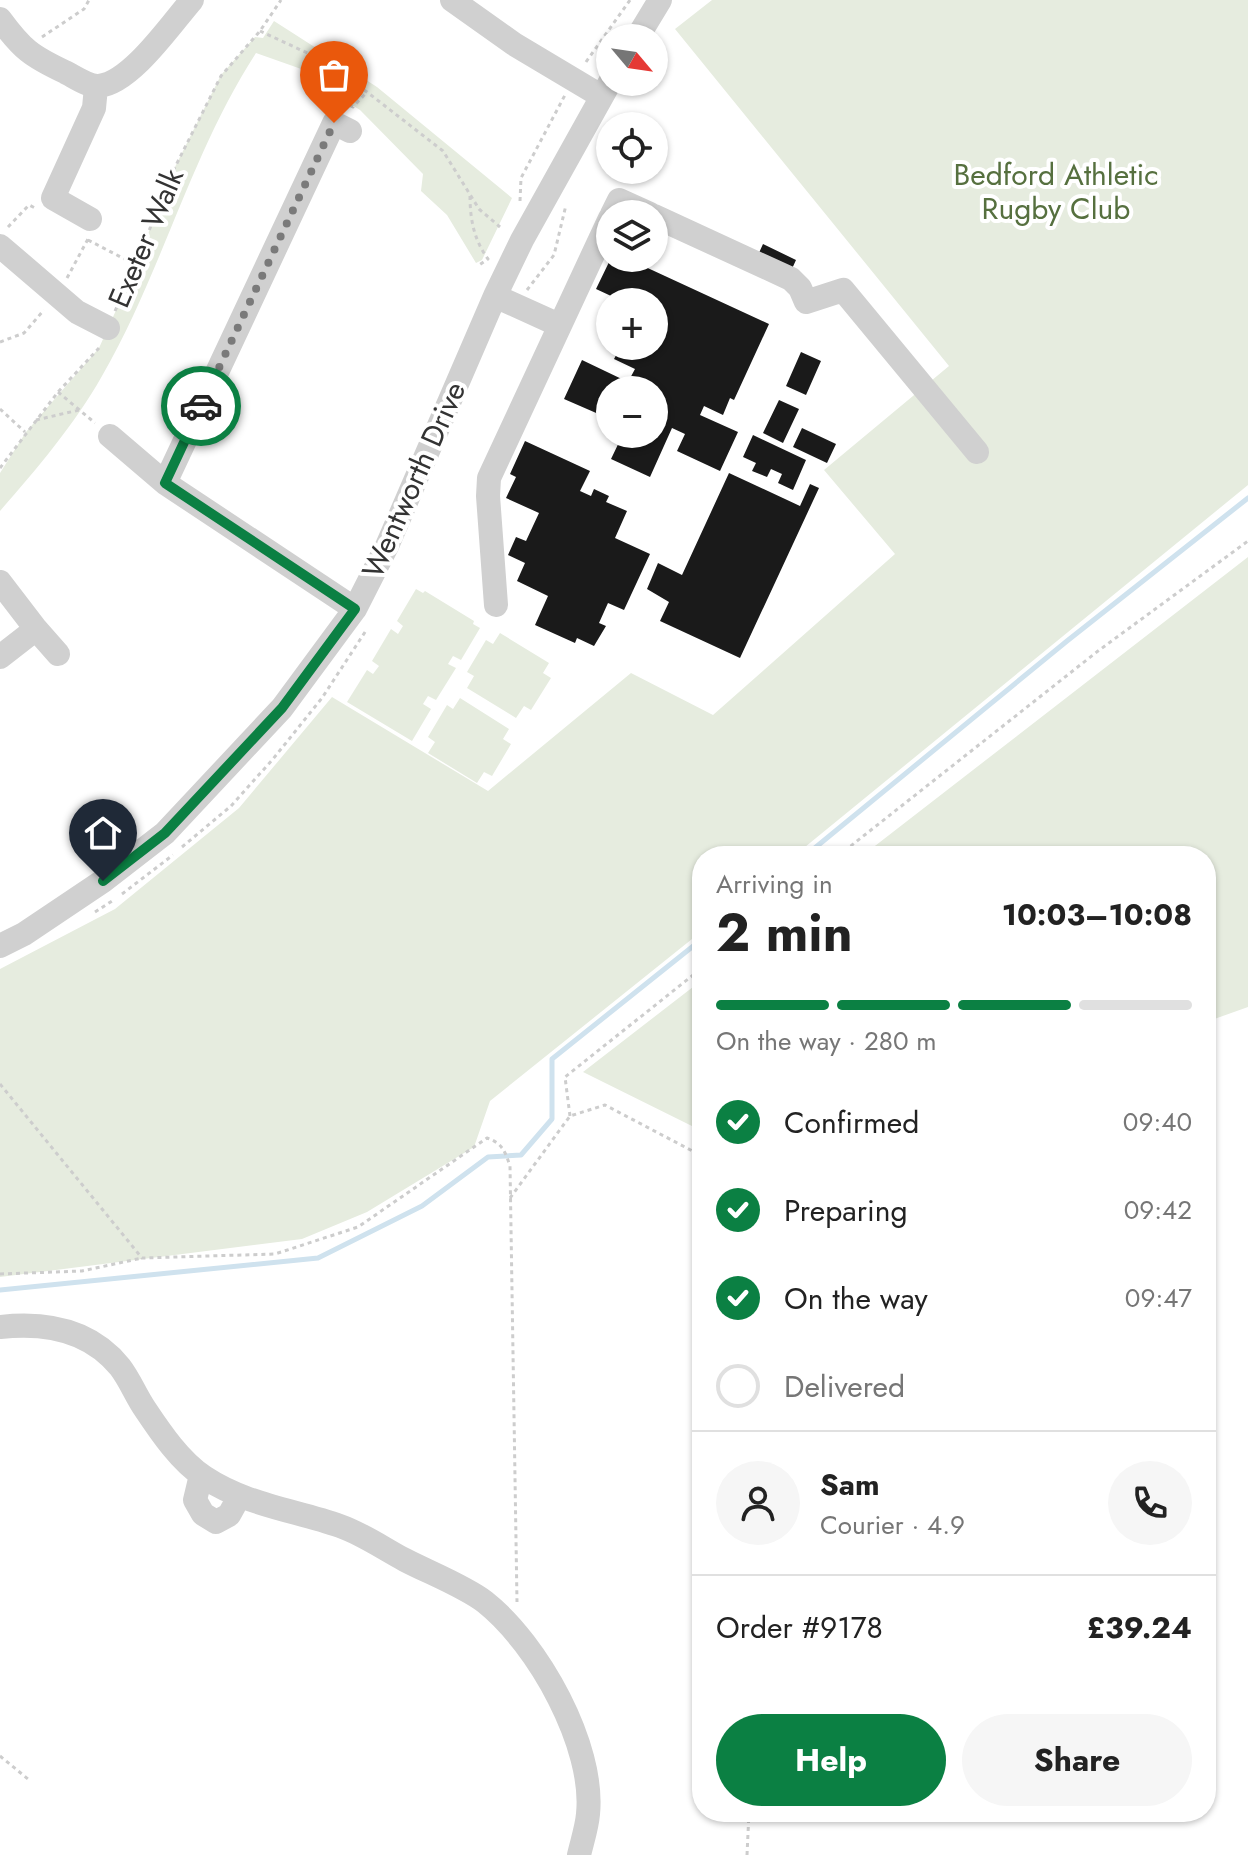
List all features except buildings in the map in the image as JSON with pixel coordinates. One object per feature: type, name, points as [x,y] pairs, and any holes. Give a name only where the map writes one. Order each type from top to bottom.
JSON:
[{"type":"street","points":[[0,19],[32,56],[96,87],[128,74],[192,0]]},
{"type":"street","points":[[452,0],[514,44],[573,80],[596,86]]},
{"type":"street","points":[[645,24],[660,0]]},
{"type":"street","points":[[89,230],[53,198],[94,108],[96,87]]},
{"type":"street","name":"Wentworth Drive","points":[[0,946],[24,934],[103,881],[165,833],[282,708],[355,609],[505,300],[522,240],[602,96]]},
{"type":"street","points":[[165,483],[334,123],[350,131]]},
{"type":"street","points":[[668,222],[791,279],[800,288],[806,302],[843,290],[977,452]]},
{"type":"street","points":[[0,246],[77,312],[108,328]]},
{"type":"street","points":[[496,605],[489,478],[596,247]]},
{"type":"street","points":[[505,300],[559,325]]},
{"type":"street","points":[[110,436],[165,483],[355,609]]},
{"type":"street","points":[[0,582],[58,654]]},
{"type":"street","points":[[0,657],[36,629]]},
{"type":"street","points":[[0,1327],[47,1326],[73,1331],[96,1345],[120,1367],[145,1409],[178,1454],[201,1475],[239,1497],[343,1527],[484,1601],[518,1634],[537,1659],[579,1745],[586,1772],[588,1813],[579,1855]]},
{"type":"path","points":[[24,49],[84,9],[89,0]]},
{"type":"path","name":"Exeter Walk","points":[[0,468],[34,420],[99,349],[168,181],[221,76],[260,31],[281,0]]},
{"type":"path","points":[[519,211],[521,178],[573,80],[630,0]]},
{"type":"path","points":[[260,31],[316,57],[443,151],[479,209],[500,227]]},
{"type":"path","points":[[470,196],[470,219],[488,259]]},
{"type":"path","points":[[0,235],[29,205],[45,213],[53,198]]},
{"type":"path","points":[[505,300],[554,255],[567,200]]},
{"type":"path","points":[[89,230],[136,265]]},
{"type":"path","points":[[479,265],[495,254]]},
{"type":"path","points":[[58,392],[110,436]]},
{"type":"path","points":[[0,409],[25,432]]},
{"type":"path","points":[[34,420],[79,410]]},
{"type":"path","points":[[851,846],[1098,651],[1248,541]]},
{"type":"path","points":[[570,1116],[565,1077],[692,976]]},
{"type":"path","points":[[0,1084],[142,1258]]},
{"type":"path","points":[[510,1198],[570,1116],[605,1105],[692,1151]]},
{"type":"path","points":[[0,1274],[82,1271],[142,1258],[275,1254],[358,1227],[487,1138],[499,1142],[510,1166],[518,1634]]},
{"type":"path","points":[[0,1756],[28,1779]]},
{"type":"path","points":[[747,1855],[749,1822]]},
{"type":"green space","name":"Bedford Athletic Rugby Club","points":[[712,0],[1248,0],[1248,485],[806,846],[692,846],[692,939],[490,1101],[474,1147],[367,1212],[302,1239],[0,1277],[0,969],[115,909],[239,808],[332,697],[488,791],[631,673],[713,715],[895,554],[824,470],[949,366],[675,29]]},
{"type":"green space","points":[[274,21],[377,87],[512,198],[482,260],[476,263],[447,215],[421,191],[423,174],[360,110],[336,95],[338,82],[256,53],[213,131],[142,296],[102,376],[67,429],[0,511],[0,473],[26,432],[99,348],[136,266],[167,183],[221,75],[255,37],[263,38]]},
{"type":"green space","points":[[1248,557],[1248,1007],[1216,1018],[1216,846],[875,846]]},
{"type":"green space","points":[[416,589],[425,591],[474,621],[473,624],[480,628],[461,660],[453,656],[448,664],[456,668],[436,700],[428,696],[423,704],[431,709],[412,741],[347,702],[367,670],[373,674],[379,666],[372,661],[391,629],[398,634],[403,626],[397,621]]},
{"type":"green space","points":[[500,633],[549,663],[543,673],[551,678],[531,710],[524,706],[516,718],[467,688],[474,676],[467,672],[486,640],[493,644]]},
{"type":"green space","points":[[460,698],[509,729],[503,739],[511,744],[492,776],[484,772],[477,783],[428,753],[435,742],[428,737],[447,705],[453,709]]},
{"type":"green space","points":[[692,988],[692,1126],[583,1072]]},
{"type":"waterway","points":[[817,846],[1067,641],[1248,498]]},
{"type":"waterway","points":[[0,1290],[318,1258],[422,1206],[488,1157],[521,1155],[552,1119],[552,1059],[692,947]]},
{"type":"way so far","points":[[201,406],[334,123]]},
{"type":"route","points":[[103,881],[165,833],[282,708],[355,609],[165,483],[201,406]]}]
